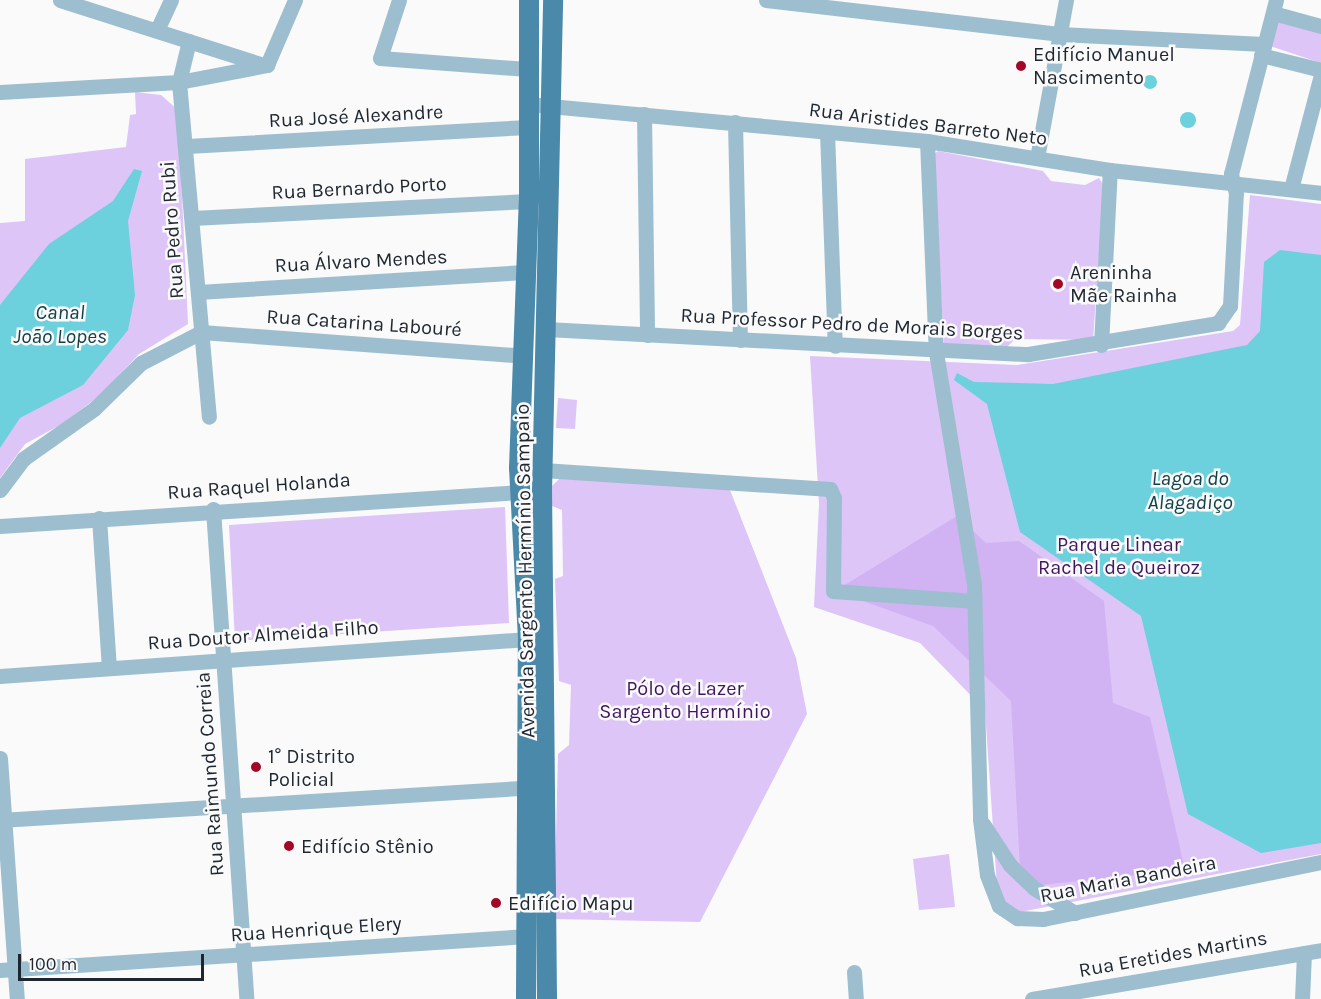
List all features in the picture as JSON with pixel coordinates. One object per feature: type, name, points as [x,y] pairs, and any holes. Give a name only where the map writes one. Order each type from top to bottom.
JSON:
[{"type":"main road","name":"Avenida Sargento Hermínio Sampaio","points":[[529,0],[529,201],[520,492],[548,999]]},
{"type":"main road","name":"Avenida Sargento Hermínio Sampaio","points":[[526,999],[537,787],[553,0]]},
{"type":"street","points":[[60,0],[267,65]]},
{"type":"street","points":[[157,30],[171,0]]},
{"type":"street","points":[[267,65],[295,0]]},
{"type":"street","points":[[399,0],[380,58],[528,69]]},
{"type":"street","points":[[766,0],[1059,34],[1263,49],[1321,69]]},
{"type":"street","points":[[1037,158],[1066,0]]},
{"type":"street","points":[[1233,183],[1233,165],[1275,6],[1321,26]]},
{"type":"street","name":"Rua Pedro Rubi","points":[[189,41],[179,82],[187,146],[209,417]]},
{"type":"street","points":[[0,92],[179,82],[267,65]]},
{"type":"street","points":[[1291,189],[1321,75]]},
{"type":"street","name":"Rua Aristides Barreto Neto","points":[[528,104],[927,141],[1110,170],[1321,193]]},
{"type":"street","points":[[644,114],[647,335]]},
{"type":"street","points":[[735,122],[740,340]]},
{"type":"street","name":"Rua José Alexandre","points":[[187,146],[528,126]]},
{"type":"street","points":[[827,132],[835,346]]},
{"type":"street","name":"Rua Maria Bandeira","points":[[927,141],[936,352],[975,601],[980,819],[987,875],[1004,912],[1028,919],[1075,913],[1321,862]]},
{"type":"street","points":[[1101,345],[1110,170]]},
{"type":"street","name":"Rua Professor Pedro de Morais Borges","points":[[546,329],[936,352],[1029,354],[1101,345],[1202,328],[1224,317],[1230,306],[1234,250],[1233,183]]},
{"type":"street","name":"Rua Bernardo Porto","points":[[192,218],[529,201]]},
{"type":"street","name":"Rua Álvaro Mendes","points":[[198,292],[527,272]]},
{"type":"street","points":[[0,490],[23,459],[94,409],[141,363],[201,332]]},
{"type":"street","name":"Rua Catarina Labouré","points":[[201,332],[524,356]]},
{"type":"street","points":[[543,470],[830,489],[834,498],[833,591],[975,601]]},
{"type":"street","name":"Rua Raquel Holanda","points":[[0,526],[213,509],[520,492]]},
{"type":"street","name":"Rua Raimundo Correia","points":[[213,509],[246,999]]},
{"type":"street","points":[[99,518],[109,667]]},
{"type":"street","name":"Rua Doutor Almeida Filho","points":[[0,676],[528,639]]},
{"type":"street","points":[[0,758],[8,969],[17,999]]},
{"type":"street","points":[[2,820],[537,787]]},
{"type":"street","points":[[980,819],[1010,865],[1034,888],[1075,913]]},
{"type":"street","name":"Rua Henrique Elery","points":[[8,969],[528,936]]},
{"type":"street","name":"Rua Eretides Martins","points":[[1032,999],[1081,995],[1321,950]]},
{"type":"street","points":[[1302,999],[1304,953]]},
{"type":"street","points":[[854,972],[856,999]]},
{"type":"green space","points":[[1278,22],[1321,33],[1321,63],[1270,46]]},
{"type":"green space","points":[[135,92],[161,95],[178,110],[188,324],[139,354],[103,393],[62,424],[25,444],[0,478],[0,223],[25,221],[25,159],[126,147],[130,115],[136,114]]},
{"type":"green space","points":[[938,151],[1043,171],[1051,181],[1085,185],[1099,178],[1104,186],[1093,340],[1015,339],[1006,348],[944,344],[933,155]]},
{"type":"green space","name":"Parque Linear Rachel de Queiroz","points":[[1250,195],[1321,204],[1321,854],[999,916],[985,710],[920,643],[814,607],[819,504],[810,356],[1017,365],[1233,331],[1240,325]]},
{"type":"green space","points":[[558,398],[577,400],[575,429],[556,428]]},
{"type":"green space","name":"Pólo de Lazer Sargento Hermínio","points":[[564,474],[730,490],[796,658],[807,714],[700,922],[554,919],[558,754],[569,745],[571,685],[559,681],[555,579],[563,576],[562,510],[552,506],[552,486]]},
{"type":"green space","points":[[505,507],[509,623],[235,641],[229,525]]},
{"type":"green space","points":[[949,854],[955,907],[919,910],[913,859]]},
{"type":"shaded area","points":[[957,516],[986,543],[1019,541],[1104,601],[1113,703],[1150,717],[1185,870],[1021,887],[1011,701],[933,626],[835,591]]},
{"type":"water","points":[[1147,75],[1153,75],[1157,82],[1153,89],[1147,89],[1143,85],[1143,79]]},
{"type":"water","points":[[1188,112],[1194,114],[1196,120],[1194,126],[1188,128],[1182,126],[1180,120],[1182,114]]},
{"type":"water","name":"Canal João Lopes","points":[[134,169],[142,171],[128,221],[135,295],[128,330],[83,385],[20,418],[0,448],[0,305],[49,244],[113,201]]},
{"type":"water","name":"Lagoa do Alagadiço","points":[[1280,250],[1321,255],[1321,843],[1261,853],[1188,814],[1141,616],[1020,532],[987,404],[954,380],[957,373],[974,382],[1053,384],[1247,345],[1260,331],[1264,262]]},
{"type":"place","name":"Edifício Manuel Nascimento","points":[[1021,66]]},
{"type":"place","name":"Areninha Mãe Rainha","points":[[1058,284]]},
{"type":"place","name":"1° Distrito Policial","points":[[256,767]]},
{"type":"place","name":"Edifício Stênio","points":[[289,846]]},
{"type":"place","name":"Edifício Mapu","points":[[496,903]]}]
